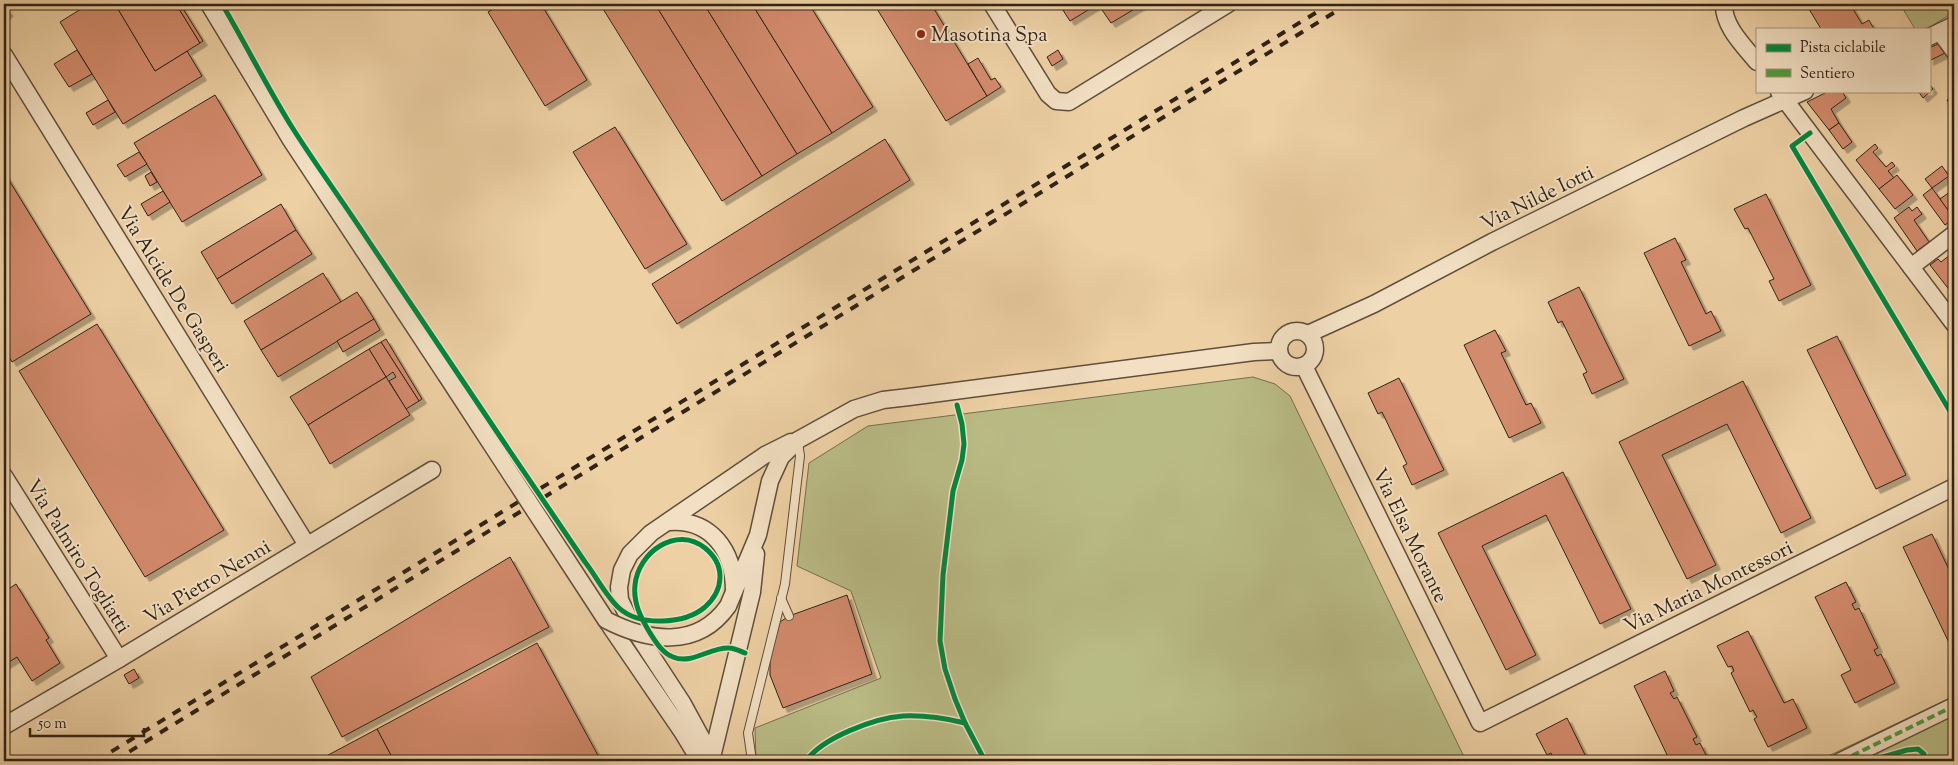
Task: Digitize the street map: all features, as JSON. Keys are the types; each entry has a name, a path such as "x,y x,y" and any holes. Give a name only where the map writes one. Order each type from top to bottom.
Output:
{"street":[{"path":"209,4 291,140 606,620 683,732 709,760"},
{"path":"992,4 1048,94 1056,101 1069,102 1228,4"},
{"path":"1724,4 1725,18 1756,61"},
{"path":"1941,32 1954,50"},
{"name":"Via Alcide De Gasperi","path":"4,55 308,546"},
{"name":"Via Nilde Iotti","path":"1308,334 1374,304 1782,96 1800,92"},
{"path":"1782,96 1954,324"},
{"path":"1911,267 1954,234"},
{"path":"1297,330 1308,334 1314,340 1316,348 1310,362 1304,366 1293,367 1288,365 1283,361 1279,351 1279,345 1285,334 1297,330"},
{"path":"709,760 683,704 634,629 619,595 622,570 630,554 651,533 765,455 798,440 854,409 883,400 1254,352 1279,351"},
{"name":"Via Elsa Morante","path":"1304,366 1480,723"},
{"path":"709,760 752,592 758,535 770,481 781,457 798,440"},
{"name":"Via Pietro Nenni","path":"4,726 308,546 432,470"},
{"name":"Via Palmiro Togliatti","path":"4,476 118,659"},
{"name":"Via Maria Montessori","path":"1480,723 1954,487"},
{"path":"668,522 679,521 694,524 704,529 717,540 727,553 730,562 734,581 731,600"},
{"path":"606,620 627,630 650,636 669,638 695,634 709,626 723,614 731,600 758,535"},
{"path":"1841,761 1954,706"}],"lane":[{"path":"752,761 748,733 784,584 800,456 798,440"},
{"path":"781,598 789,616"}],"green space":[{"path":"1900,4 1954,4 1954,12 1929,28 1914,28"},
{"path":"1253,377 1275,384 1290,396 1466,761 756,761 755,728 881,678 851,591 797,566 809,463 868,426"},
{"path":"1954,696 1954,761 1818,761"}],"building":[{"path":"89,4 115,4 155,71 187,51 202,76 123,124 60,22"},
{"path":"115,4 176,4 200,43 155,71"},
{"path":"176,4 180,4 203,41 200,43"},
{"path":"502,4 541,4 587,80 545,106 488,12"},
{"path":"600,4 655,4 762,176 722,201"},
{"path":"655,4 704,4 797,154 762,176"},
{"path":"704,4 752,4 832,133 797,154"},
{"path":"752,4 809,4 873,107 832,133"},
{"name":"Masotina Spa","path":"874,4 931,4 987,96 946,121"},
{"path":"1059,4 1098,4 1070,21"},
{"path":"1098,4 1143,4 1111,23"},
{"path":"1806,4 1850,4 1862,24 1869,20 1873,28 1820,28"},
{"path":"4,6 9,12 4,16"},
{"path":"1938,44 1945,53 1930,60 1930,48"},
{"path":"77,50 92,74 69,87 54,64"},
{"path":"1058,50 1063,59 1052,66 1047,57"},
{"path":"978,58 991,80 995,78 1001,87 987,96 968,64"},
{"path":"1827,92 1843,92 1846,98 1831,109 1839,123 1829,130 1807,102"},
{"path":"1919,92 1930,92 1923,98"},
{"path":"215,95 262,175 182,222 134,143"},
{"path":"1954,95 1954,111 1947,100"},
{"path":"108,100 115,112 93,125 86,113"},
{"path":"1839,123 1852,142 1843,149 1829,130"},
{"path":"615,127 687,244 645,269 573,152"},
{"path":"885,139 910,180 677,324 652,284"},
{"path":"1875,144 1878,148 1873,152 1886,167 1892,162 1895,166 1888,171 1894,178 1879,189 1856,160"},
{"path":"139,152 147,164 125,177 117,165"},
{"path":"1942,166 1949,176 1932,188 1925,179"},
{"path":"4,172 91,314 12,362 4,348"},
{"path":"151,172 157,182 150,186 145,176"},
{"path":"1897,175 1913,195 1895,209 1879,189"},
{"path":"1932,188 1954,218 1945,225 1923,195"},
{"path":"1954,189 1954,216 1953,217 1940,199"},
{"path":"163,191 170,202 148,216 141,204"},
{"path":"1766,194 1811,285 1779,301 1769,281 1774,279 1748,228 1745,229 1734,209"},
{"path":"281,204 296,230 217,279 201,252"},
{"path":"1909,207 1912,211 1917,207 1922,214 1914,220 1929,242 1917,251 1894,218"},
{"path":"296,230 312,254 232,304 217,279"},
{"path":"1675,238 1686,260 1681,262 1706,314 1711,311 1721,331 1689,346 1644,253"},
{"path":"1950,255 1954,261 1954,271 1949,275 1952,278 1954,276 1954,296 1930,265 1938,259 1941,262"},
{"path":"323,273 341,302 261,350 244,321"},
{"path":"1579,287 1624,379 1592,394 1583,374 1587,372 1562,321 1558,323 1548,302"},
{"path":"357,292 374,319 278,377 261,350"},
{"path":"374,319 380,330 343,352 337,341"},
{"path":"97,324 224,530 145,577 19,371"},
{"path":"1495,330 1506,351 1501,353 1526,405 1531,403 1541,423 1509,438 1464,345"},
{"path":"1837,336 1906,475 1876,489 1807,350"},
{"path":"386,339 422,399 419,401 381,342"},
{"path":"381,342 419,401 406,409 389,381 396,377 393,372 386,377 369,349"},
{"path":"369,349 386,377 308,425 290,397"},
{"path":"386,377 410,415 330,464 308,425"},
{"path":"1399,378 1444,470 1412,485 1403,466 1407,464 1382,412 1378,414 1368,393"},
{"path":"1743,381 1811,518 1781,533 1727,424 1662,455 1716,565 1687,579 1619,442"},
{"path":"1563,472 1631,609 1600,624 1546,515 1482,546 1536,655 1506,670 1438,533"},
{"path":"1932,534 1954,580 1953,651 1903,547"},
{"path":"510,557 549,627 342,737 311,677"},
{"path":"1846,582 1856,602 1852,604 1855,610 1859,608 1878,648 1874,650 1877,656 1881,654 1895,683 1855,703 1841,675 1851,670 1815,597"},
{"path":"16,584 49,638 46,640 60,663 32,681 17,657 4,665 4,592"},
{"path":"847,595 872,674 783,708 770,675 770,658 780,622 789,616"},
{"path":"1748,631 1784,703 1793,699 1807,728 1768,747 1754,719 1757,717 1753,710 1750,712 1731,673 1734,671 1732,666 1728,667 1717,646"},
{"path":"537,643 601,761 394,761 377,729"},
{"path":"134,669 139,678 129,684 124,675"},
{"path":"1665,671 1674,691 1670,693 1674,699 1677,697 1697,737 1693,739 1696,745 1700,743 1709,761 1664,761 1669,759 1634,686"},
{"path":"1567,718 1588,761 1550,761 1554,759 1551,753 1547,755 1536,734"},
{"path":"377,729 394,761 317,761"}],"railway":[{"path":"96,761 1330,4"},
{"path":"114,761 1348,4"}],"marked path":[{"path":"1841,761 1954,706"}],"cycle path":[{"path":"222,4 290,124 610,598 628,614 638,618 650,621 675,620 696,613 705,607 716,593 720,578 717,562 712,555 705,548 694,542 683,539 671,541 651,553 643,562 635,585 636,604 641,616 644,622 650,633 660,647 673,657 687,659 722,648 735,649 745,653"},
{"path":"1810,133 1792,146 1954,418"},
{"path":"957,405 962,424 964,444 962,460 953,491 943,575 940,641 945,669 965,723"},
{"path":"806,761 836,737 864,725 903,716 934,717 965,723 985,761"},
{"path":"1869,761 1907,750 1918,749 1924,754 1923,761"}],"place":[{"name":"Masotina Spa","path":"921,34"}]}
